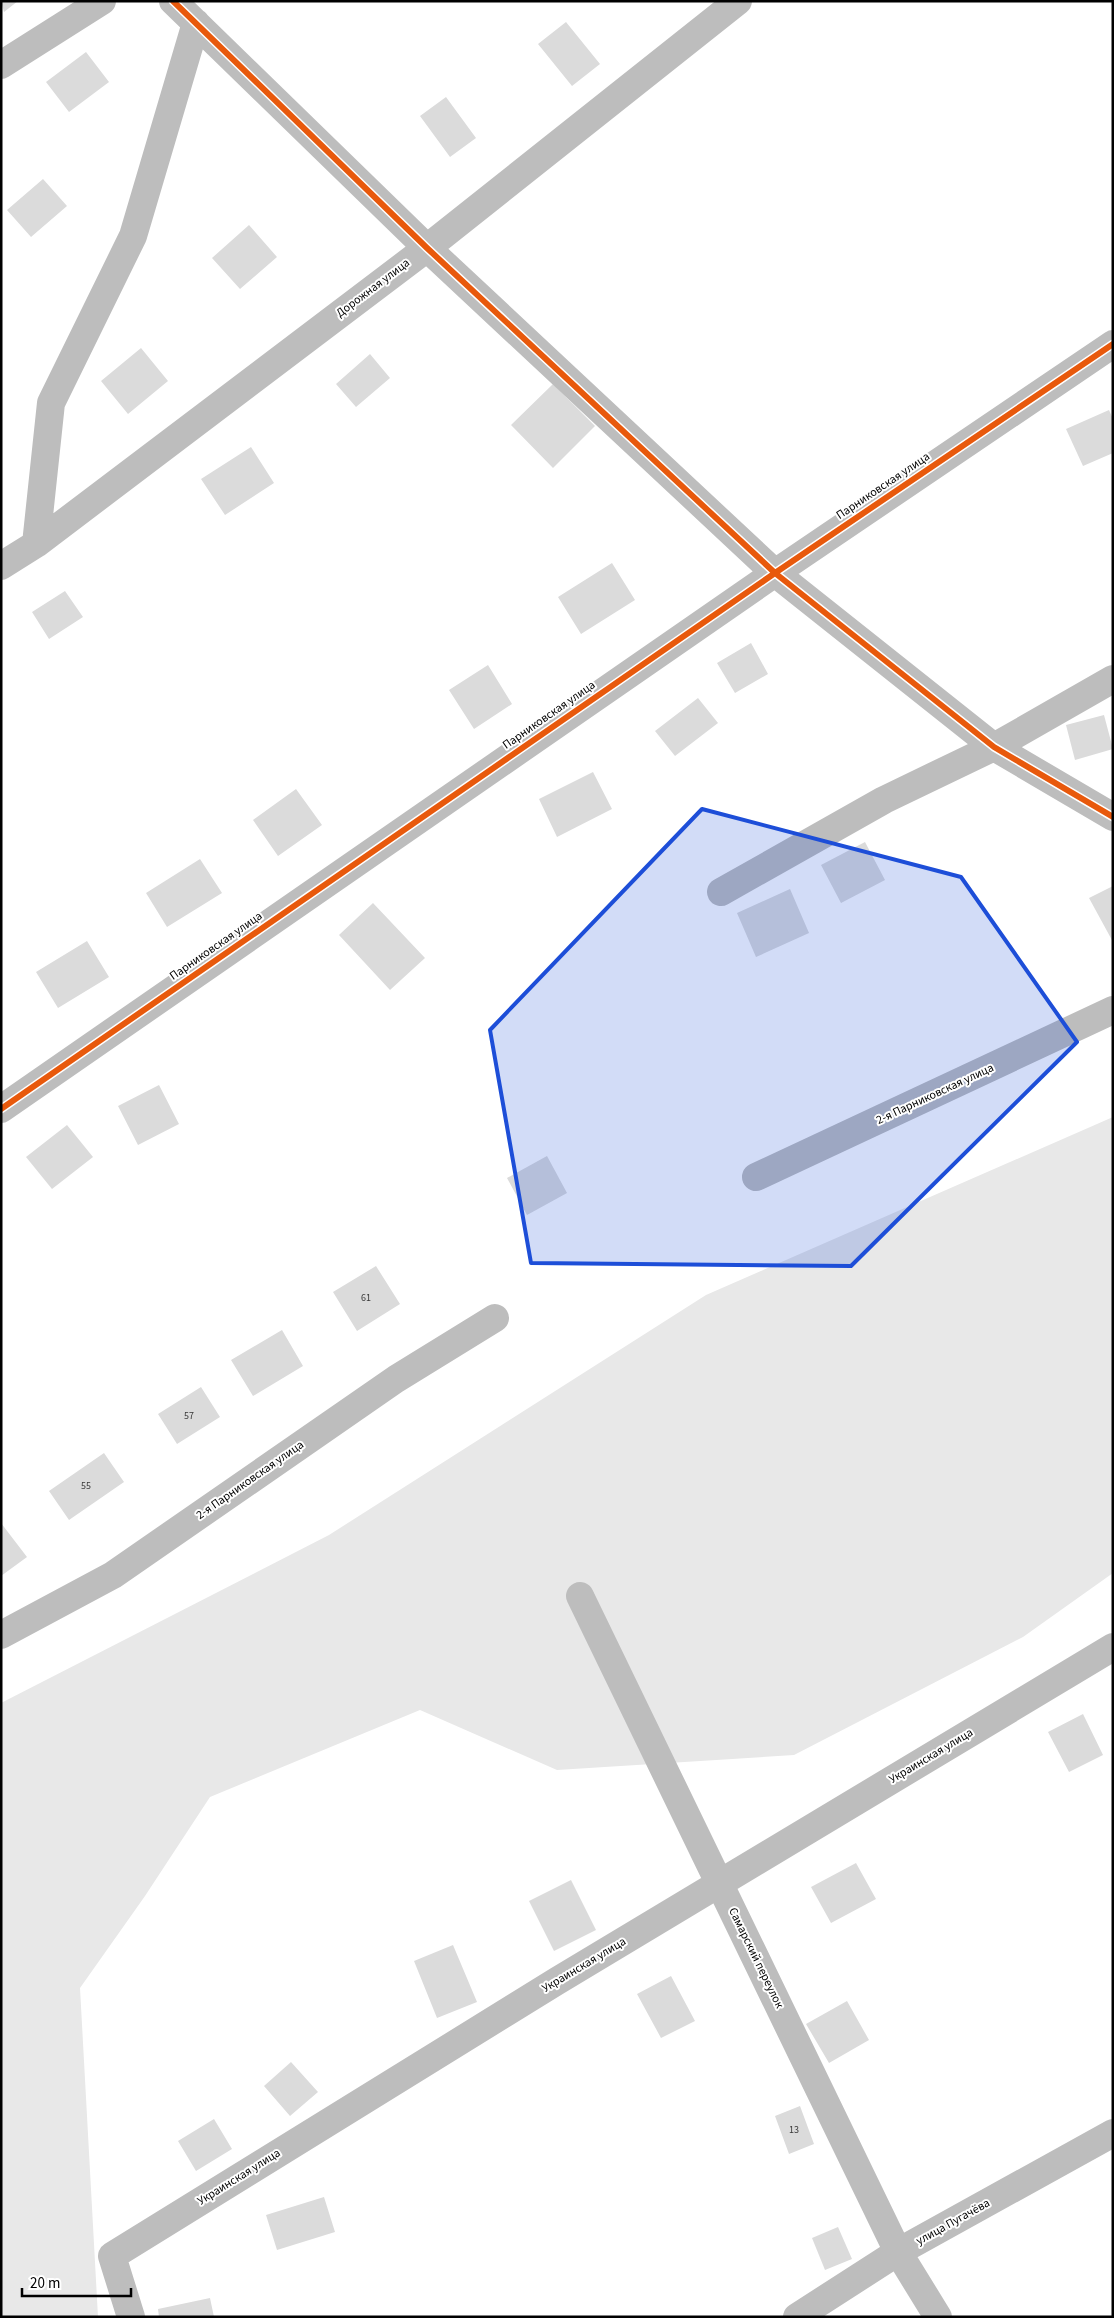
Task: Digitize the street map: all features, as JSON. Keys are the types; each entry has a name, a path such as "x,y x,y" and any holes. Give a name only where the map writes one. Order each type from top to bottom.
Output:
{"street":[{"path":"1,64 102,1"},
{"path":"173,1 427,248 775,572 994,747 1113,817"},
{"name":"Дорожная улица","path":"1,566 36,544 427,248 738,1"},
{"path":"36,544 50,402 133,236 196,23"},
{"name":"Парниковская улица","path":"1,1108 775,572 1113,344"},
{"path":"721,892 884,800 994,747 1113,679"},
{"name":"2-я Парниковская улица","path":"756,1177 1113,1010"},
{"name":"2-я Парниковская улица","path":"1,1635 113,1575 396,1378 495,1318"},
{"name":"Самарский переулок","path":"580,1596 898,2252 938,2317"},
{"name":"Украинская улица","path":"131,2317 112,2256 557,1981 1113,1647"},
{"name":"улица Пугачёва","path":"797,2317 898,2252 1113,2133"}],"highlighted area":[{"path":"702,809 961,877 1077,1042 851,1266 531,1263 490,1030"}],"shaded area":[{"path":"1113,1117 1113,1573 1023,1637 794,1755 557,1770 420,1710 210,1797 145,1896 80,1988 98,2317 1,2317 1,1703 329,1535 706,1295"}],"building":[{"path":"1,1 18,1 4,12"},
{"path":"566,22 600,64 572,86 538,44"},
{"path":"86,52 109,82 69,112 46,82"},
{"path":"446,97 476,138 450,157 420,116"},
{"path":"43,179 67,206 31,237 7,210"},
{"path":"249,225 277,257 240,289 212,258"},
{"path":"141,348 168,381 128,414 101,381"},
{"path":"370,354 390,378 356,407 336,384"},
{"path":"553,384 595,426 553,468 511,425"},
{"path":"1109,410 1113,419 1113,453 1083,466 1066,429"},
{"path":"251,447 274,483 225,515 201,479"},
{"path":"612,563 635,600 581,634 558,597"},
{"path":"65,591 83,617 49,639 32,612"},
{"path":"751,643 768,674 735,693 717,663"},
{"path":"488,665 512,704 474,729 449,690"},
{"path":"698,698 718,723 675,756 655,731"},
{"path":"1104,715 1113,749 1075,760 1066,725"},
{"path":"593,772 612,809 557,837 539,799"},
{"path":"296,789 322,825 278,856 253,820"},
{"path":"865,842 885,880 841,903 821,865"},
{"path":"200,859 222,893 167,927 146,893"},
{"path":"1113,886 1113,942 1089,898"},
{"path":"790,889 809,933 756,957 737,913"},
{"path":"373,903 425,958 390,990 339,935"},
{"path":"87,941 109,977 58,1008 36,972"},
{"path":"159,1085 179,1124 138,1145 118,1106"},
{"path":"67,1125 93,1157 52,1189 26,1157"},
{"path":"547,1156 567,1193 527,1215 507,1178"},
{"path":"376,1266 400,1304 357,1331 333,1292"},
{"path":"282,1330 303,1366 253,1396 231,1360"},
{"path":"201,1387 220,1417 177,1444 158,1414"},
{"path":"104,1453 124,1482 69,1520 49,1491"},
{"path":"1,1523 27,1557 1,1576"},
{"path":"1083,1714 1103,1755 1069,1772 1048,1732"},
{"path":"856,1863 876,1899 831,1923 811,1887"},
{"path":"571,1880 596,1930 554,1951 529,1901"},
{"path":"453,1945 477,2002 437,2018 414,1961"},
{"path":"671,1976 695,2021 661,2038 637,1994"},
{"path":"847,2001 869,2040 829,2063 806,2024"},
{"path":"291,2062 318,2092 290,2116 264,2086"},
{"path":"800,2106 814,2144 789,2154 775,2116"},
{"path":"214,2119 232,2149 196,2171 178,2141"},
{"path":"324,2197 335,2232 277,2250 266,2215"},
{"path":"838,2227 852,2259 825,2270 812,2238"},
{"path":"210,2298 214,2317 159,2317 158,2309"}],"cycle path":[{"path":"173,1 427,248 775,573 994,747 1113,817"},
{"path":"1,1109 775,573 1113,344"}]}
